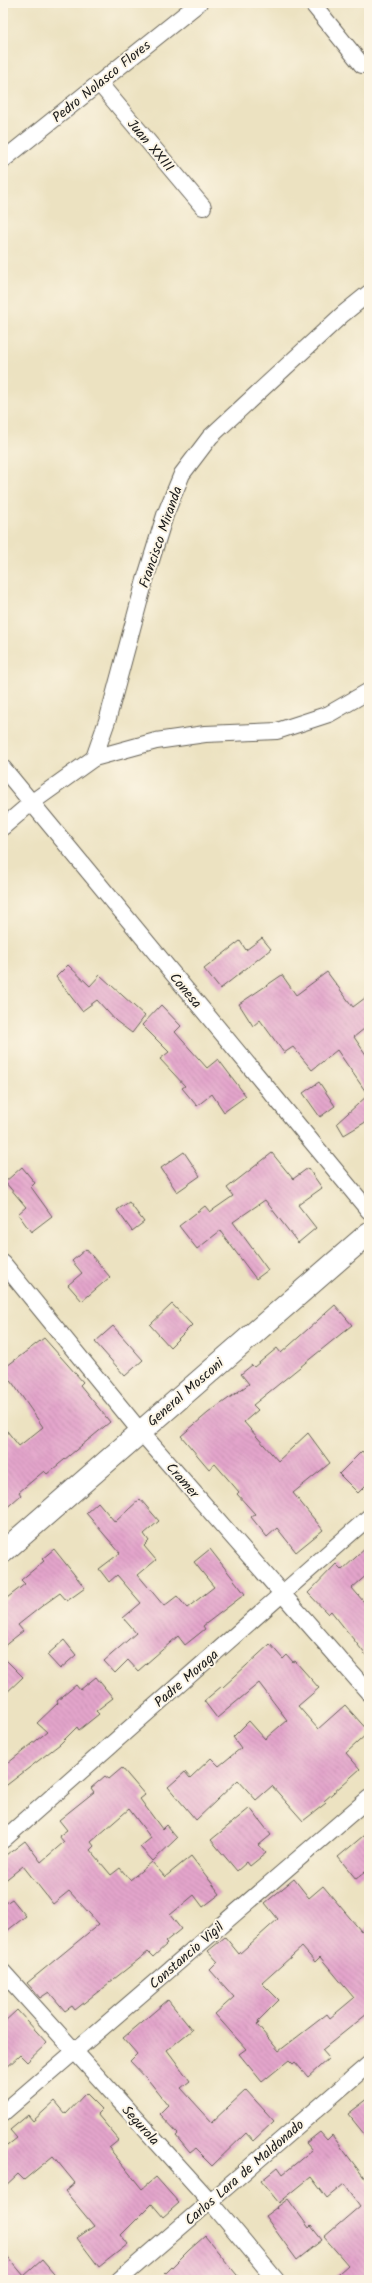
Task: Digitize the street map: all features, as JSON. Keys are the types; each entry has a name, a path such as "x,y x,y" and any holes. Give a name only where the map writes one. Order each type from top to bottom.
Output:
{"street":[{"name":"Pedro Nolasco Flores","path":"3,160 199,3"},
{"path":"312,3 362,65"},
{"name":"Juan XXIII","path":"99,83 203,207"},
{"name":"Francisco Miranda","path":"94,758 108,718 145,580 165,515 182,474 210,437 343,314 369,293"},
{"path":"3,828 31,803 94,758 156,741 205,734 277,731 329,714 369,691"},
{"name":"Conesa","path":"3,768 369,1211"},
{"name":"General Mosconi","path":"3,1552 140,1431 369,1233"},
{"name":"Cramer","path":"3,1263 140,1431 369,1693"},
{"name":"Padre Moraga","path":"3,1840 369,1517"},
{"name":"Constancio Vigil","path":"3,2113 369,1798"},
{"name":"Segurola","path":"3,1972 210,2201 276,2280"},
{"name":"Carlos Lara de Maldonado","path":"119,2280 369,2064"}],"building":[{"path":"262,938 271,949 220,989 204,969 240,941 246,950"},
{"path":"68,965 90,986 100,975 145,1016 132,1033 116,1021 97,1000 82,1011 56,977"},
{"path":"327,972 353,1007 369,995 369,1025 354,1037 369,1059 369,1120 344,1135 337,1123 368,1095 337,1050 312,1070 293,1047 284,1053 260,1020 253,1026 239,1004 282,975 296,995"},
{"path":"161,1005 181,1026 175,1032 207,1068 218,1059 246,1096 224,1112 212,1094 197,1106 182,1088 185,1086 160,1059 169,1052 142,1025"},
{"path":"319,1082 335,1106 320,1117 303,1093"},
{"path":"184,1152 200,1176 177,1192 161,1168"},
{"path":"272,1153 293,1179 308,1168 322,1188 298,1205 316,1228 298,1243 265,1200 233,1222 268,1270 256,1279 220,1231 197,1249 179,1226 205,1206 210,1212 233,1196 227,1188"},
{"path":"22,1167 35,1183 31,1187 52,1216 31,1232 18,1214 26,1207 5,1182"},
{"path":"129,1202 144,1222 132,1231 117,1210"},
{"path":"86,1249 110,1277 82,1301 68,1285 82,1273 72,1261"},
{"path":"172,1304 192,1325 170,1347 150,1325"},
{"path":"335,1305 352,1325 253,1405 258,1410 244,1422 278,1461 308,1433 330,1463 293,1493 323,1530 296,1552 277,1528 267,1537 251,1517 255,1514 237,1494 239,1492 215,1464 209,1469 181,1436 208,1413 249,1384 241,1374 252,1365 254,1367 277,1348 281,1353"},
{"path":"113,1326 143,1360 125,1376 95,1342"},
{"path":"44,1338 83,1382 80,1385 110,1422 47,1474 44,1471 19,1492 21,1495 3,1511 3,1426 19,1446 43,1427 3,1369"},
{"path":"362,1451 369,1459 369,1482 358,1493 339,1474"},
{"path":"140,1499 159,1521 144,1534 149,1541 144,1546 156,1560 138,1575 164,1606 177,1596 187,1608 214,1587 194,1562 210,1549 245,1594 203,1626 205,1629 185,1645 178,1636 138,1671 128,1660 115,1673 104,1661 136,1633 123,1618 141,1603 117,1575 109,1582 99,1569 120,1553 86,1513 98,1502 115,1522"},
{"path":"369,1545 369,1573 352,1588 369,1608 369,1659 331,1611 328,1614 308,1593 336,1564 342,1570"},
{"path":"54,1549 85,1588 67,1601 60,1593 18,1625 23,1631 3,1647 3,1601 25,1584 21,1580 44,1561 42,1559"},
{"path":"64,1640 76,1655 60,1669 47,1655"},
{"path":"270,1644 283,1659 287,1655 293,1662 295,1661 319,1688 298,1706 318,1729 345,1705 369,1732 346,1753 360,1769 324,1801 326,1803 303,1821 272,1786 256,1800 238,1780 196,1820 168,1787 185,1772 190,1778 211,1758 219,1766 241,1748 233,1737 249,1721 265,1739 287,1720 259,1683 217,1718 204,1701 222,1686 223,1687"},
{"path":"3,1657 23,1677 3,1696"},
{"path":"96,1677 113,1698 96,1711 99,1714 79,1730 77,1727 60,1744 3,1788 3,1767 47,1732 37,1723 58,1703 57,1701 76,1685 80,1690"},
{"path":"122,1768 145,1795 140,1799 162,1829 166,1825 177,1838 153,1861 140,1847 151,1838 129,1809 91,1842 94,1846 90,1850 111,1875 120,1868 130,1880 152,1862 165,1877 191,1856 220,1894 203,1907 194,1895 170,1915 181,1929 165,1942 167,1944 153,1957 148,1952 75,2010 72,2006 65,2011 49,1992 40,1998 27,1983 99,1924 69,1891 53,1904 23,1866 3,1882 3,1858 25,1841 41,1862 64,1842 59,1836 67,1830 59,1820 94,1792 91,1788 105,1776 109,1779"},
{"path":"250,1808 271,1835 259,1845 266,1853 250,1866 247,1862 237,1871 211,1840"},
{"path":"369,1831 369,1869 356,1879 338,1857"},
{"path":"294,1879 309,1898 323,1886 361,1931 369,1925 369,2016 367,2014 322,2050 329,2058 308,2077 295,2062 293,2064 289,2060 262,2082 239,2054 246,2049 215,2014 234,1997 210,1970 218,1962 208,1951 225,1937 239,1954 278,1919 265,1903","holes":["302,1947 315,1962 320,1957 354,1998 330,2018 327,2014 279,2051 257,2025 259,2023 258,2021 279,2000 262,1983"]},
{"path":"12,1899 26,1916 3,1934 3,1905"},
{"path":"168,2000 192,2030 167,2050 190,2081 181,2088 212,2122 246,2090 274,2121 253,2141 246,2133 212,2166 195,2149 190,2153 176,2136 178,2134 159,2114 168,2105 149,2081 130,2061 137,2054 123,2038"},
{"path":"17,2010 47,2043 27,2062 20,2055 3,2071 3,2023"},
{"path":"86,2093 102,2109 97,2114 119,2140 109,2148 142,2189 156,2177 179,2203 163,2217 152,2204 121,2235 128,2244 99,2267 77,2238 94,2226 65,2191 75,2183 53,2156 24,2180 18,2174 3,2188 3,2149 17,2138 10,2130 28,2115 33,2121 55,2101 66,2114"},
{"path":"369,2098 369,2140 348,2114"},
{"path":"320,2132 327,2140 332,2135 369,2184 369,2280 331,2280 348,2265 324,2237 360,2206 344,2184 327,2198 311,2177 279,2203 261,2181 278,2167 283,2174 312,2150 306,2143"},
{"path":"288,2199 309,2228 311,2226 322,2240 297,2260 265,2216"},
{"path":"205,2236 241,2280 159,2280 189,2250"},
{"path":"3,2251 24,2276 42,2260 59,2280 3,2280"}]}
